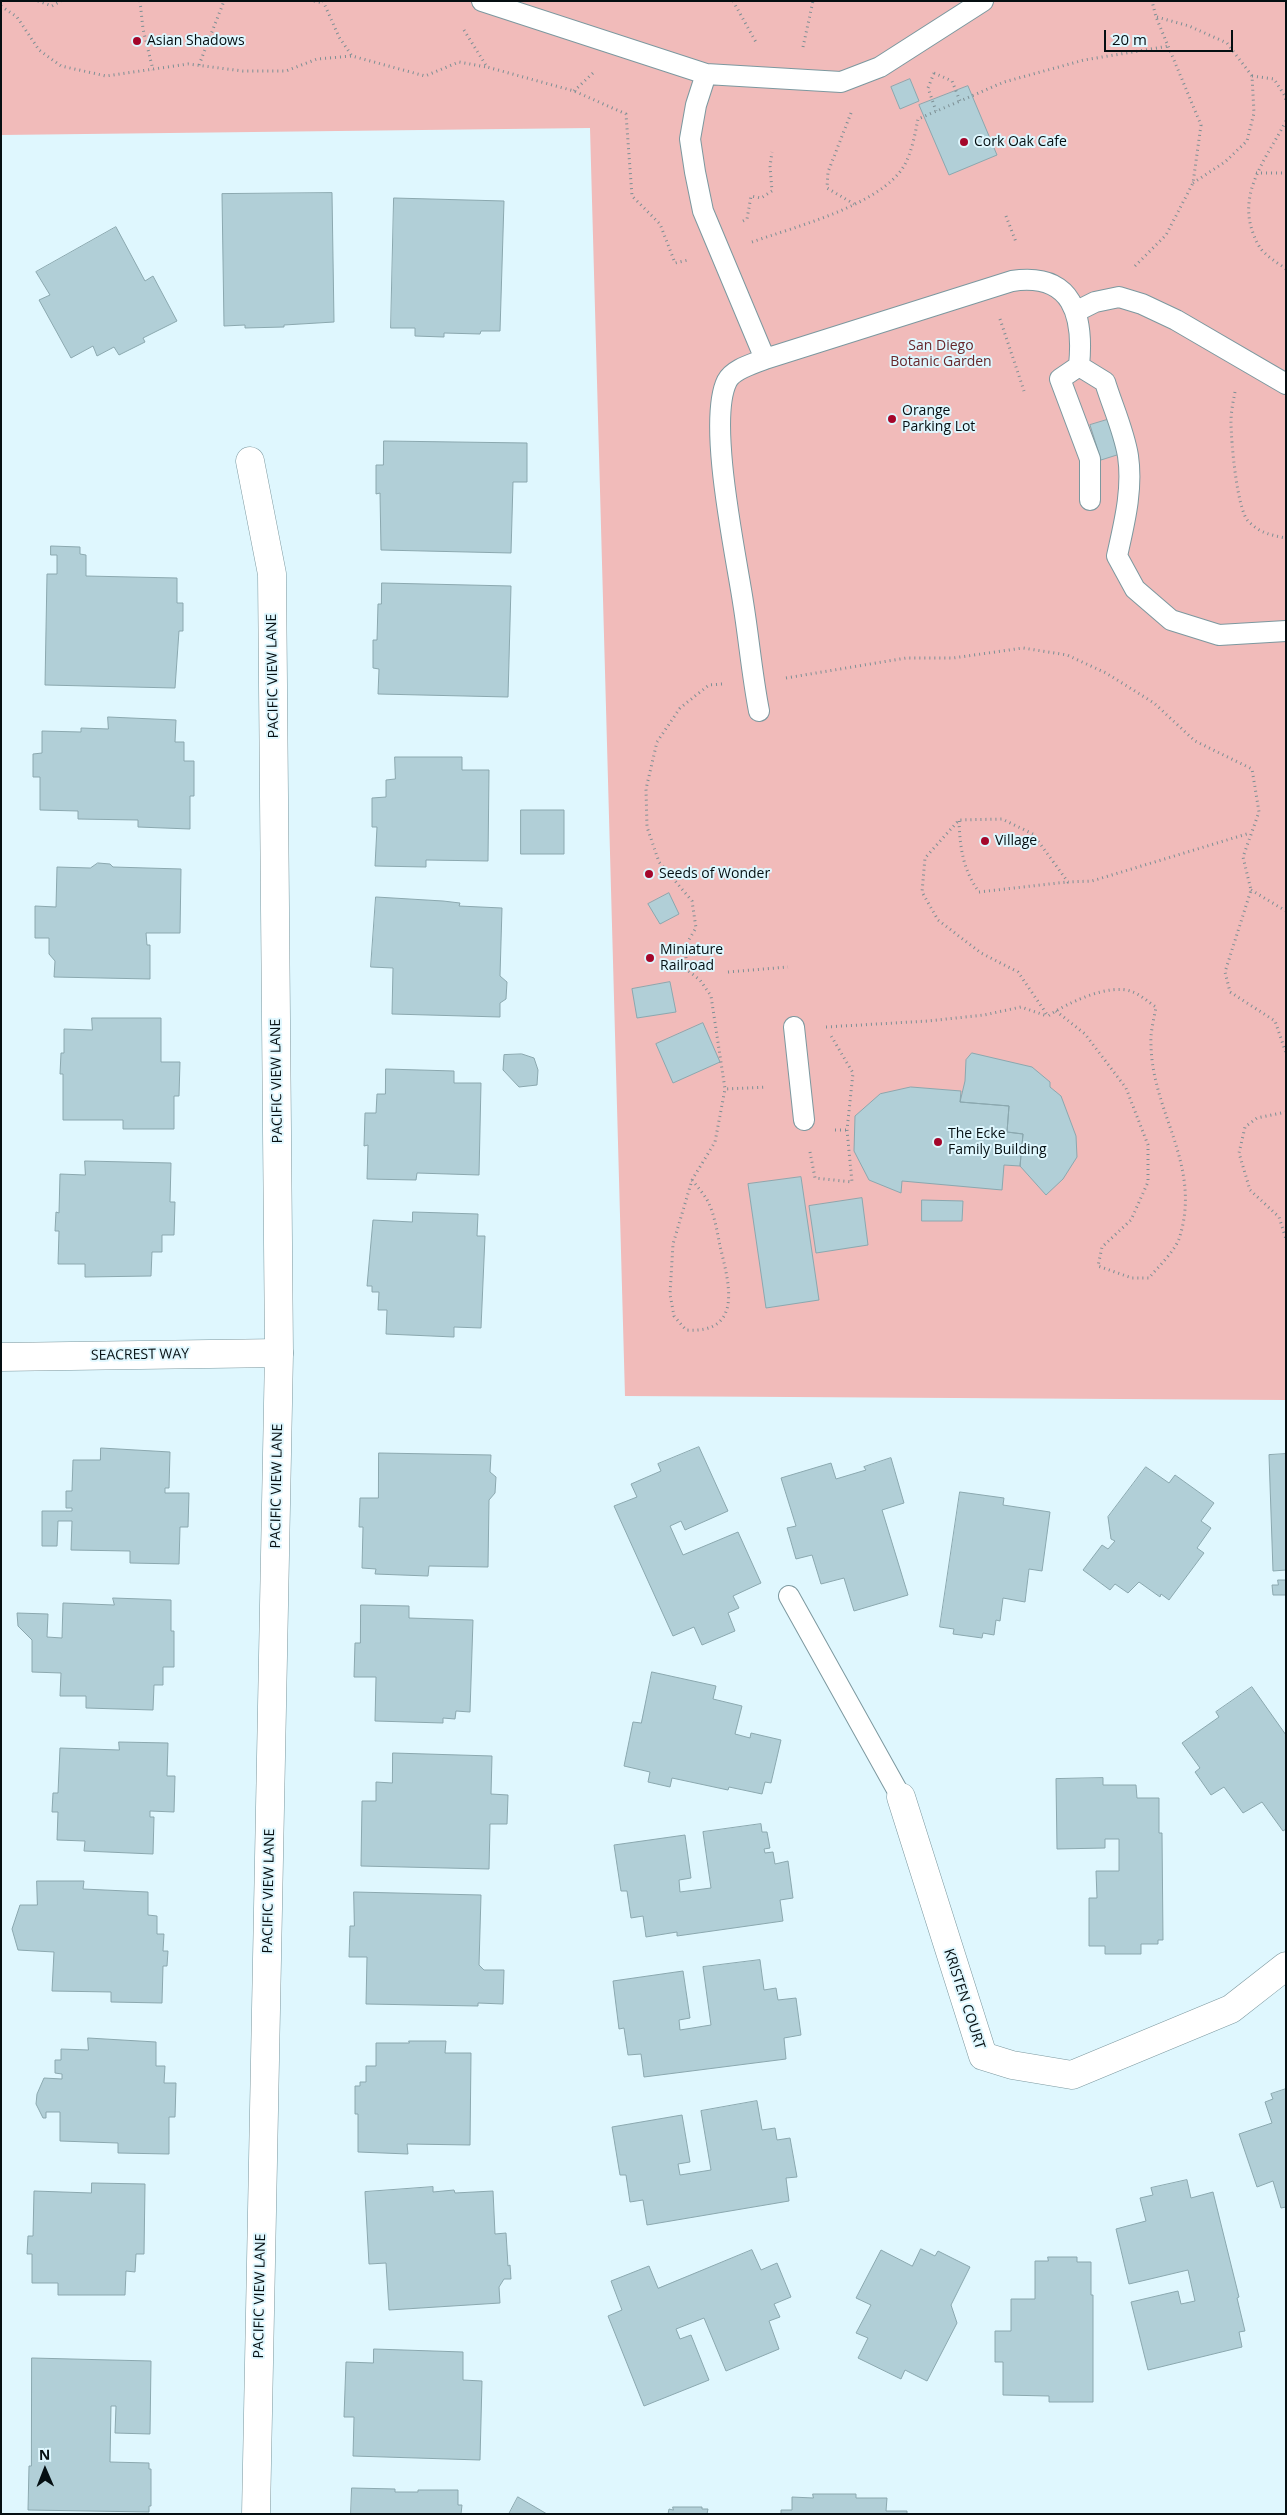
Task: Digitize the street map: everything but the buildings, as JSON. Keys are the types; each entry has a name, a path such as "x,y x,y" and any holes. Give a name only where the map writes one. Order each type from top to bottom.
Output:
{"street":[{"name":"PACIFIC VIEW LANE","path":"250,461 272,574 279,1353 256,2514"},
{"name":"SEACREST WAY","path":"1,1356 279,1353"},
{"name":"KRISTEN COURT","path":"901,1796 983,2056 1012,2065 1072,2075 1231,2009 1286,1966"}],"lane":[{"path":"482,1 706,74 774,80 841,82 880,67 983,1"},
{"path":"706,74 696,104 690,139 703,211 765,359"},
{"path":"759,711 725,487 719,415 721,396 728,379 742,369 765,359 1012,281 1033,279 1057,288 1073,304 1077,311 1082,339 1078,366 1060,380 1090,459 1090,500"},
{"path":"1077,311 1095,302 1119,297 1151,308 1247,360 1286,384"},
{"path":"1078,366 1105,382 1128,455 1129,485 1126,514 1117,556 1135,589 1171,620 1219,635 1286,631"},
{"path":"794,1027 804,1120"},
{"path":"789,1596 901,1796"}],"path":[{"path":"38,1 52,6 61,1"},
{"path":"140,1 143,28 154,70"},
{"path":"198,65 224,1"},
{"path":"314,1 323,2 339,37 352,56"},
{"path":"733,1 774,80"},
{"path":"799,80 804,36 813,1"},
{"path":"1128,270 1136,266 1166,235 1193,183 1201,125 1156,17 1152,1"},
{"path":"1,6 17,17 39,50 62,66 106,76 188,64 243,71 286,71 318,59 352,56 425,76 459,62 486,67 574,91 626,114 632,196 660,224 674,263 718,245 854,204 871,196 895,179 905,165 918,118 1004,82 1084,60 1168,46"},
{"path":"1156,17 1189,26 1227,43 1252,76 1254,113 1247,141 1225,162 1193,183"},
{"path":"462,26 486,67"},
{"path":"927,37 934,73 928,88 936,111"},
{"path":"934,73 952,81 960,101"},
{"path":"1252,76 1274,80 1285,96 1286,103"},
{"path":"854,78 850,118 828,172 827,188 854,204"},
{"path":"1286,121 1256,173 1247,211 1260,248 1286,269"},
{"path":"718,245 746,219 751,196 761,198 772,191 770,166 772,152"},
{"path":"1256,173 1286,173"},
{"path":"1006,216 1016,242"},
{"path":"990,288 1024,391"},
{"path":"1247,360 1236,382 1231,421 1233,451 1241,500 1246,519 1262,533 1286,538"},
{"path":"692,1180 707,1200 730,1288 727,1309 718,1324 703,1331 686,1330 674,1316 670,1294 673,1244 692,1180 714,1142 725,1089 711,996 700,980 687,970 685,946 696,928 692,901 659,862 647,827 646,789 657,742 680,708 709,685 783,678 906,658 953,658 1023,648 1067,655 1106,673 1154,703 1194,741 1252,769 1259,812 1243,858 1251,890 1225,972 1230,992 1275,1021 1286,1053"},
{"path":"1048,1016 1018,972 981,953 938,920 922,892 925,858 959,820 1002,819 1033,834 1068,882"},
{"path":"959,820 962,855 968,877 980,892 1092,881 1251,833"},
{"path":"1251,890 1286,911"},
{"path":"728,972 788,967"},
{"path":"1048,1016 1056,1011 1106,989 1132,991 1156,1007 1150,1045 1158,1088 1179,1151 1187,1198 1179,1240 1149,1278 1132,1278 1098,1266 1102,1247 1131,1220 1148,1182 1148,1145 1126,1088 1085,1034 1056,1011"},
{"path":"851,1026 984,1015 1021,1007 1048,1016"},
{"path":"725,1089 767,1087 800,1089"},
{"path":"1286,1112 1257,1118 1244,1127 1239,1153 1250,1190 1279,1217 1286,1239"}],"green space":[{"name":"San Diego Botanic Garden","path":"1,1 1286,1 1286,1400 625,1396 590,128 1,135"}],"place":[{"name":"Asian Shadows","path":"137,41"},
{"name":"Cork Oak Cafe","path":"964,142"},
{"name":"Orange Parking Lot","path":"892,419"},
{"name":"Village","path":"985,841"},
{"name":"Seeds of Wonder","path":"649,874"},
{"name":"Miniature Railroad","path":"650,958"},
{"name":"The Ecke Family Building","path":"938,1142"}]}
